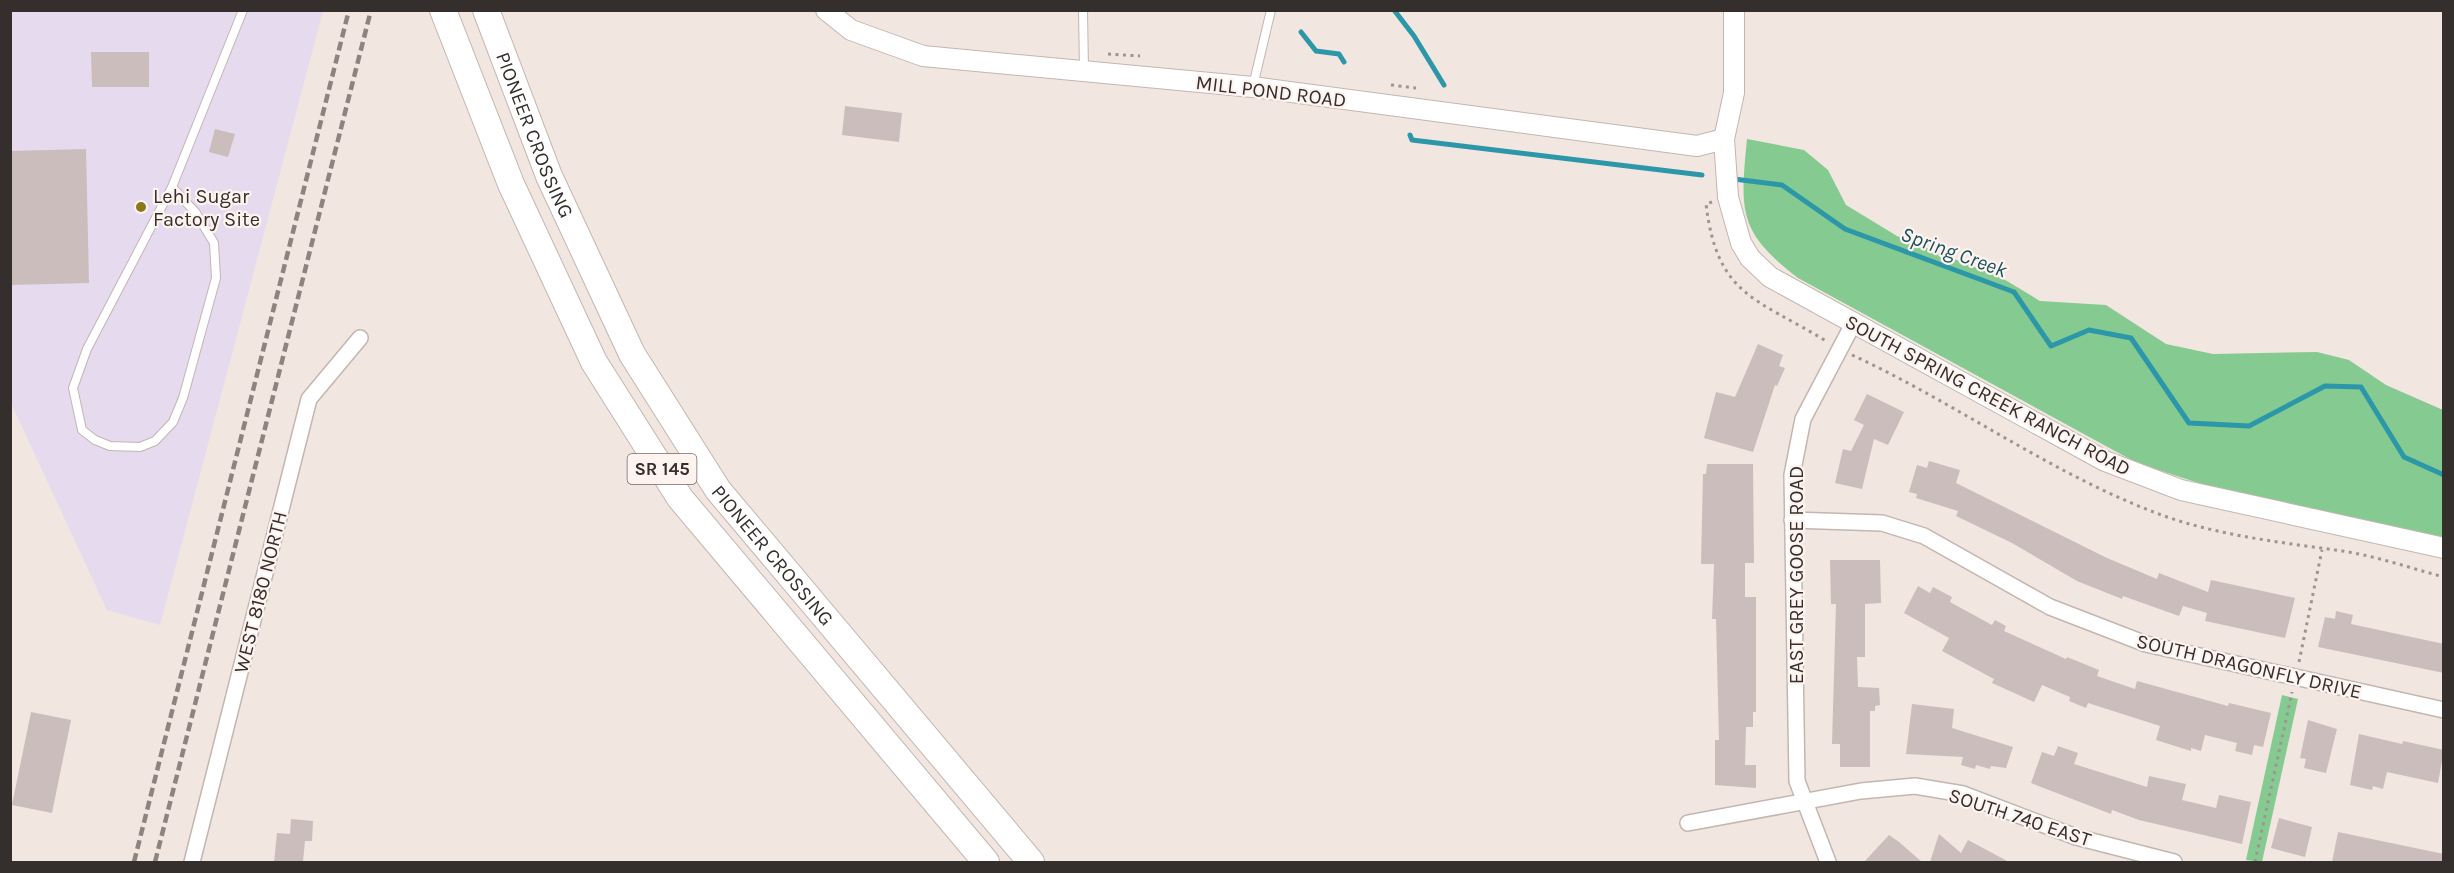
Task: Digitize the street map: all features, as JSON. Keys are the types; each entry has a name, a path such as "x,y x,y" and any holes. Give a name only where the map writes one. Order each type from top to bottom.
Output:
{"highway":[{"name":"PIONEER CROSSING","path":"443,10 511,184 594,362 680,498 986,862"},
{"name":"PIONEER CROSSING","path":"486,10 549,176 632,354 718,490 1031,862"}],"street":[{"name":"MILL POND ROAD","path":"826,10 851,30 923,56 1253,87 1697,146 1724,140"},
{"name":"SOUTH SPRING CREEK RANCH ROAD","path":"1734,10 1734,93 1724,140 1728,197 1734,224 1750,258 1770,277 2105,461 2181,490 2444,548"},
{"name":"EAST GREY GOOSE ROAD","path":"1828,862 1797,781 1792,475 1803,419 1853,324"},
{"name":"WEST 8180 NORTH","path":"192,862 309,399 360,338"},
{"name":"SOUTH DRAGONFLY DRIVE","path":"1792,520 1882,524 1924,536 2050,607 2146,644 2444,710"},
{"name":"SOUTH 740 EAST","path":"1688,823 1861,791 1916,786 1963,794 2076,837 2174,862"}],"lane":[{"path":"172,187 196,213 214,243 216,278 183,398 173,422 155,441 140,447 110,446 95,440 82,430 73,388 87,349 172,187 243,10"},
{"path":"1083,10 1084,71"},
{"path":"1253,87 1270,10"}],"path":[{"path":"2299,662 2322,550"},
{"path":"2254,862 2292,692"}],"shaded area":[{"name":"Lehi Sugar Factory Site","path":"10,11 323,11 160,625 107,610 11,403"}],"green space":[{"path":"1747,139 1804,150 1828,170 1846,205 1897,236 2002,278 2040,301 2106,305 2166,344 2213,354 2317,352 2349,360 2386,385 2443,410 2443,537 2208,486 2137,463 1798,278 1764,247 1747,219 1744,185"},
{"path":"2282,695 2298,699 2262,862 2246,860"}],"building":[{"path":"91,52 149,52 149,87 92,87"},
{"path":"845,106 902,113 899,142 842,135"},
{"path":"215,129 235,134 228,157 209,152"},
{"path":"86,149 89,283 10,285 10,151"},
{"path":"1758,344 1783,355 1779,366 1785,368 1777,386 1775,385 1753,452 1704,438 1716,392 1735,397"},
{"path":"1867,394 1904,412 1888,445 1874,439 1862,489 1835,483 1843,449 1851,451 1864,425 1854,420"},
{"path":"1929,461 1960,470 1956,483 2107,558 2157,579 2159,573 2208,592 2211,580 2295,598 2285,638 2205,621 2207,613 2183,606 2179,616 2123,596 2122,599 2077,581 2012,543 1956,516 1958,511 1916,498 1917,494 1909,492 1917,465 1927,468"},
{"path":"1707,464 1753,464 1754,563 1745,563 1745,597 1756,597 1756,712 1753,712 1753,727 1746,727 1745,765 1756,765 1756,788 1715,785 1715,740 1719,740 1716,619 1712,619 1714,564 1701,564 1703,474 1706,474"},
{"path":"1830,560 1880,560 1881,603 1865,604 1865,657 1857,657 1858,687 1879,688 1880,705 1875,706 1875,711 1870,711 1870,767 1840,767 1840,744 1832,744 1836,604 1831,604"},
{"path":"1918,586 1930,593 1933,587 1952,597 1950,602 1992,625 1995,620 2006,626 2004,631 2066,659 2067,657 2099,670 2097,676 2135,689 2137,681 2228,706 2229,703 2271,713 2263,747 2254,745 2252,755 2235,751 2237,743 2205,735 2201,751 2191,748 2191,751 2156,740 2160,726 2088,703 2086,708 2069,701 2070,697 2042,685 2034,702 1992,683 1994,679 1942,651 1949,638 1904,613"},
{"path":"2336,611 2353,615 2351,624 2444,644 2444,673 2318,647 2325,617 2335,619"},
{"path":"1912,704 1954,709 1952,728 2013,747 2006,768 1991,766 1990,769 1976,765 1975,769 1961,765 1963,757 1906,754"},
{"path":"31,712 71,720 52,813 12,805"},
{"path":"2308,720 2337,729 2326,773 2304,768 2306,759 2300,758"},
{"path":"2359,734 2402,744 2403,741 2444,750 2438,783 2387,772 2383,789 2373,786 2372,790 2350,785"},
{"path":"2058,746 2078,753 2074,764 2147,787 2149,776 2186,784 2182,800 2216,808 2219,795 2251,802 2242,844 2139,820 2112,810 2111,814 2031,783 2042,752 2054,756"},
{"path":"2279,818 2312,827 2305,857 2271,848"},
{"path":"291,819 313,821 312,841 305,841 303,861 274,862 277,833 290,834"},
{"path":"2338,832 2444,854 2444,862 2332,862"},
{"path":"1939,834 1961,853 1968,840 2009,862 1930,862"},
{"path":"1889,835 1899,842 1922,862 1864,862"}],"waterway":[{"path":"1394,10 1414,36 1444,85"},
{"name":"Spring Creek","path":"1301,32 1316,51 1339,54 1344,62"},
{"name":"Spring Creek","path":"1410,135 1412,140 1702,175"},
{"name":"Spring Creek","path":"1734,179 1782,185 1845,229 2014,292 2051,346 2089,330 2131,338 2189,423 2249,426 2325,386 2361,387 2404,457 2444,475"}],"railway":[{"path":"134,862 349,10"},
{"path":"155,862 371,10"}],"place":[{"name":"Lehi Sugar Factory Site","path":"141,207"}]}
